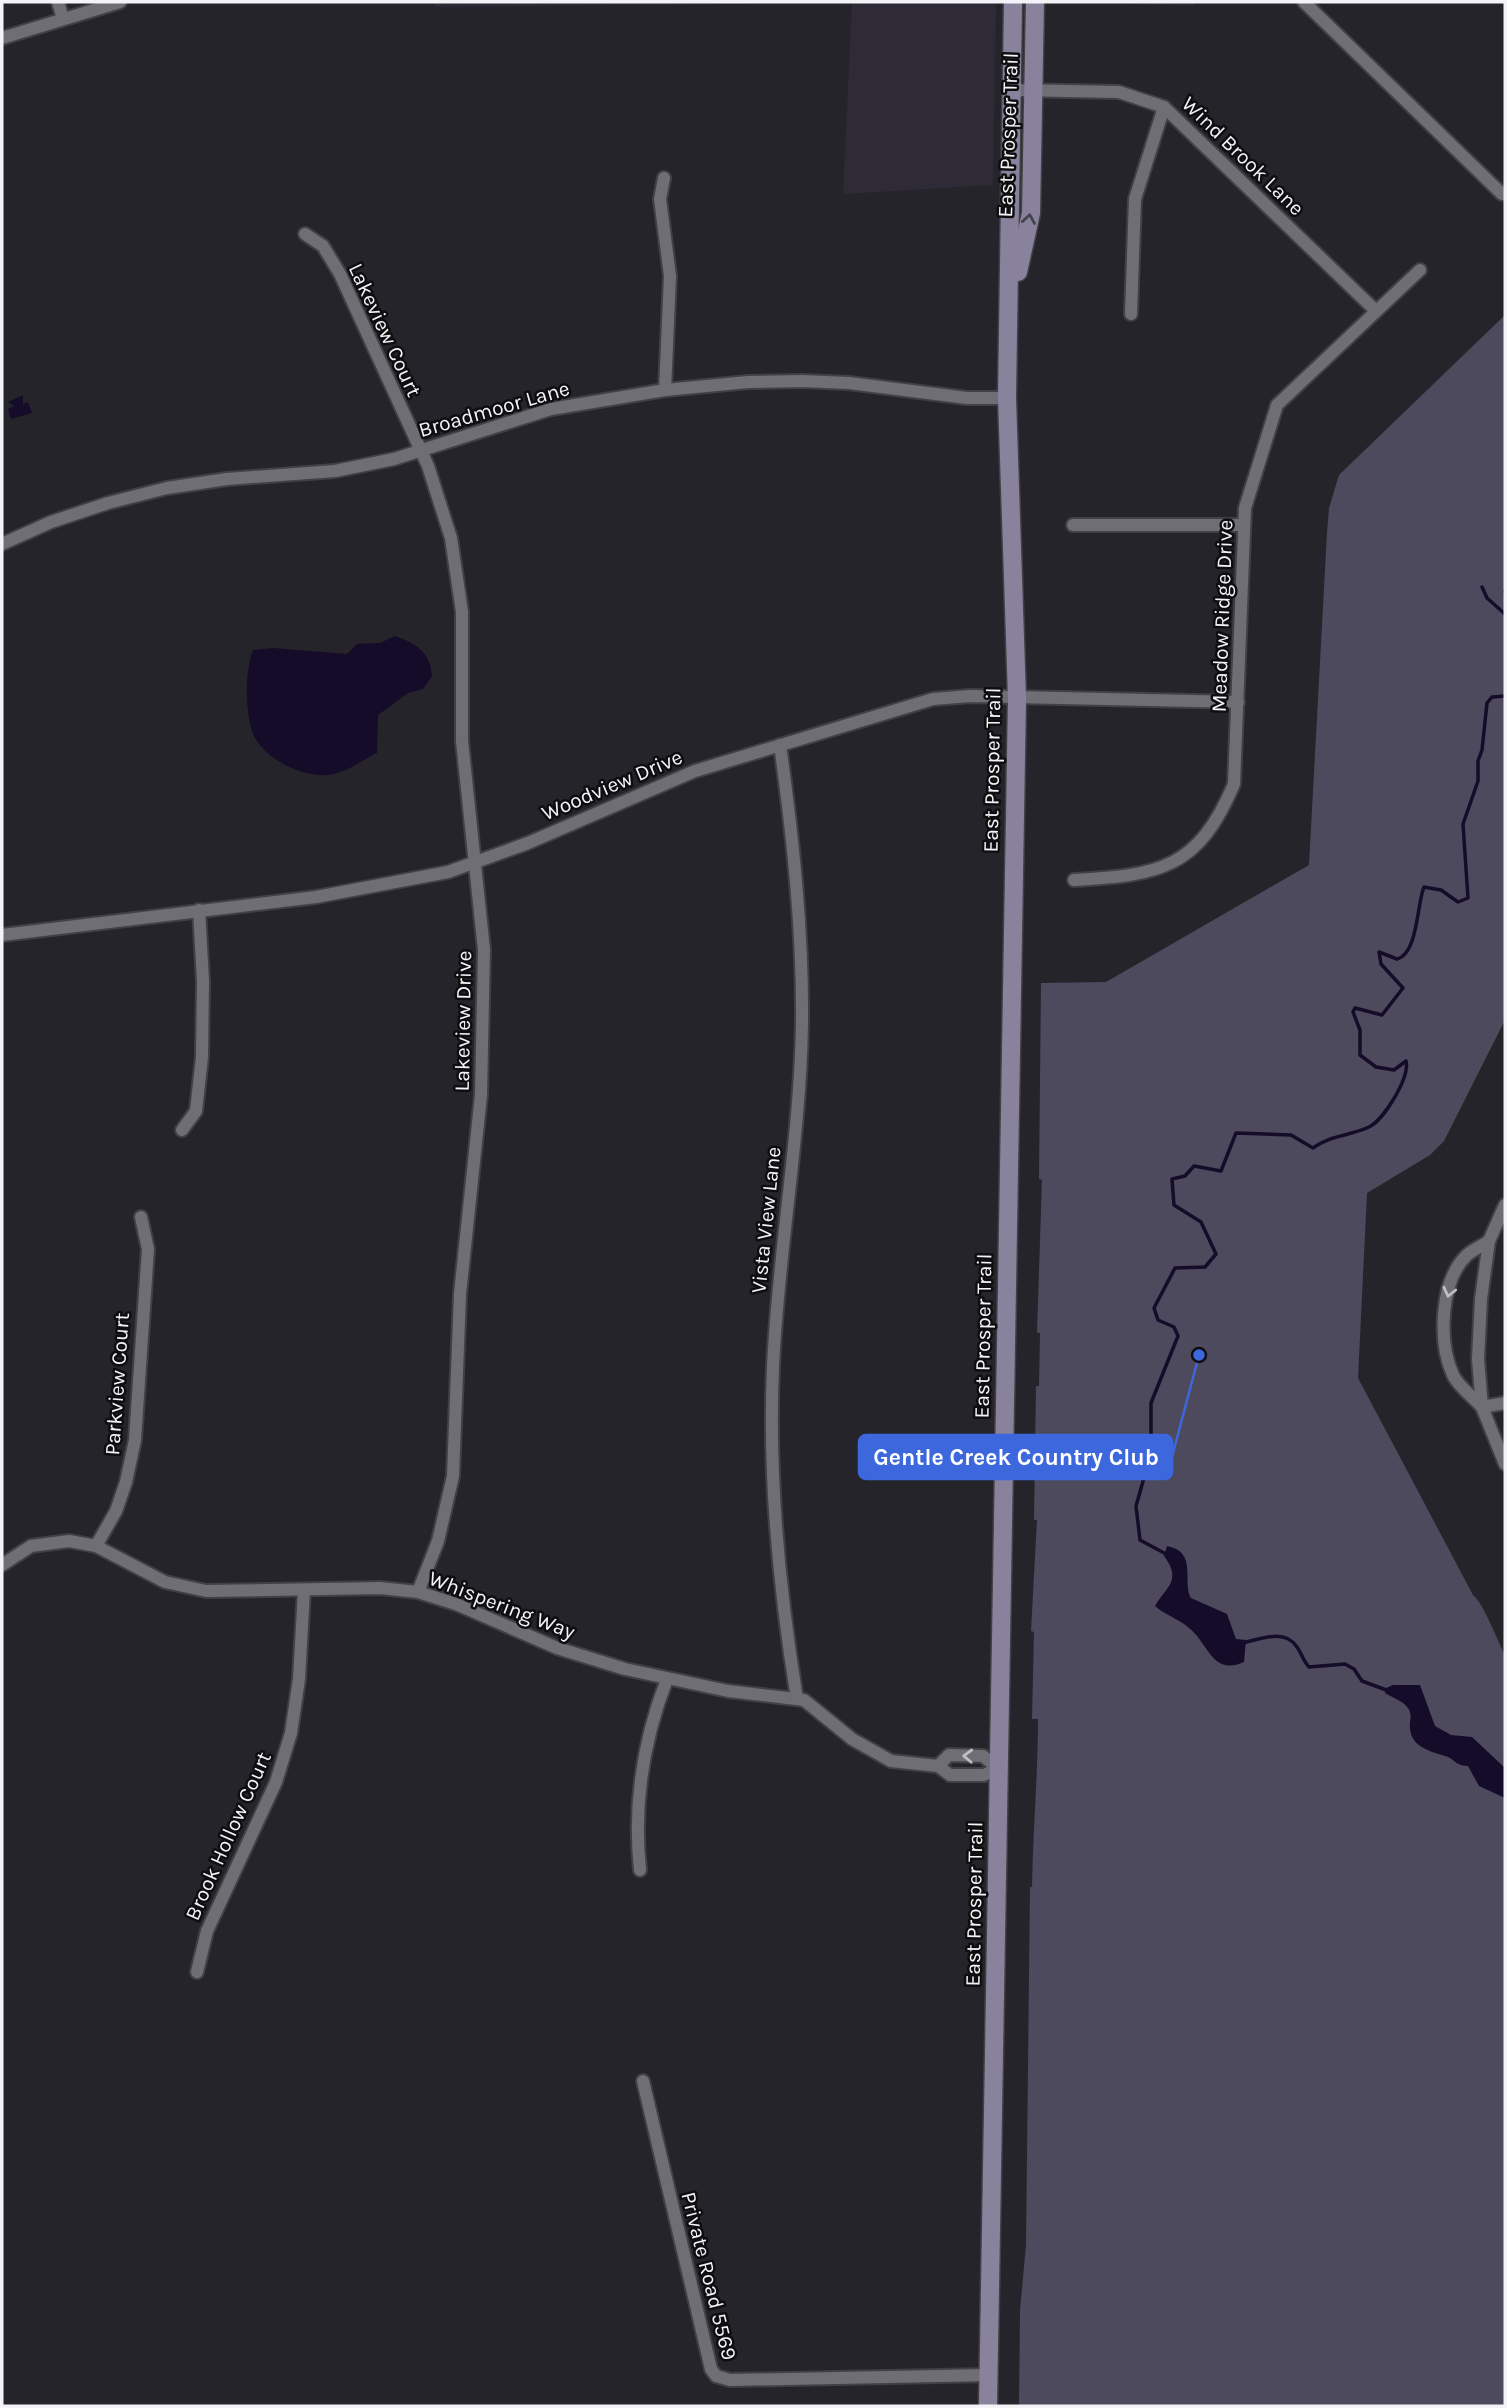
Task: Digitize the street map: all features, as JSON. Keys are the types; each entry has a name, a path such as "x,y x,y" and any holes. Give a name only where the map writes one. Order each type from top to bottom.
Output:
{"main road":[{"name":"East Prosper Trail","path":"988,2406 1017,698 1007,398 1013,2"},
{"name":"East Prosper Trail","path":"1010,310 1031,213 1035,2"}],"street":[{"path":"58,2 63,19"},
{"path":"2,38 120,2"},
{"path":"1304,2 1504,194"},
{"name":"Wind Brook Lane","path":"1012,89 1119,92 1164,107 1376,311"},
{"path":"1131,314 1135,199 1164,107"},
{"path":"664,178 660,199 670,276 665,390"},
{"name":"Lakeview Court","path":"305,234 323,246 340,274 387,383 421,450"},
{"name":"Meadow Ridge Drive","path":"1073,880 1129,877 1162,866 1194,850 1219,819 1234,784 1245,508 1277,405 1420,270"},
{"name":"Broadmoor Lane","path":"2,544 64,518 167,488 228,479 335,471 421,450 551,409 665,390 736,383 802,381 884,387 967,398 1007,398"},
{"name":"Lakeview Drive","path":"418,1592 432,1560 448,1506 456,1438 460,1294 481,1095 485,1027 484,950 477,863 461,741 464,648 460,588 444,513 421,450"},
{"path":"1073,526 1243,526"},
{"name":"Woodview Drive","path":"2,935 382,886 477,863 695,771 933,699 970,696 1238,702"},
{"name":"Vista View Lane","path":"780,745 796,877 802,1026 799,1094 778,1287 772,1448 779,1578 797,1699"},
{"path":"182,1130 196,1111 202,1057 204,981 199,911"},
{"path":"1505,1205 1489,1241 1481,1299 1478,1359 1482,1407 1505,1464"},
{"name":"Parkview Court","path":"96,1546 116,1511 126,1482 135,1440 148,1250 141,1217"},
{"path":"1482,1407 1454,1377 1446,1353 1445,1311 1454,1272 1467,1254 1489,1241"},
{"path":"1482,1407 1505,1403"},
{"name":"Whispering Way","path":"2,1564 17,1553 46,1542 69,1541 96,1546 141,1572 183,1587 227,1592 380,1588 418,1592 456,1604 557,1648 667,1679 797,1699 811,1704 875,1754 904,1763 938,1766 950,1775 984,1775 998,1768 983,1756 949,1755 938,1766"},
{"name":"Brook Hollow Court","path":"197,1972 207,1931 243,1859 285,1754 297,1702 304,1590"},
{"path":"640,1870 637,1814 642,1768 654,1716 667,1679"},
{"name":"Private Road 5569","path":"643,2081 711,2369 716,2376 730,2380 989,2375"}],"shaded area":[{"path":"435,2 996,2 993,185 843,194 852,3 435,7"},
{"path":"1066,2 1195,2 1194,6"},
{"path":"1505,315 1505,1020 1444,1141 1430,1155 1367,1193 1358,1378 1473,1595 1486,1614 1505,1655 1505,2406 1019,2406 1020,2310 1026,2245 1030,1887 1038,1740 1038,1719 1032,1719 1034,1632 1031,1631 1037,1520 1034,1520 1036,1386 1039,1386 1040,1333 1037,1333 1042,1180 1039,1179 1041,983 1106,982 1309,865 1327,533 1329,508 1339,475"},
{"path":"23,395 23,404 28,402 32,413 11,419 8,409 14,406 8,402"},
{"path":"395,636 421,650 431,668 432,676 423,689 408,693 378,715 377,753 341,772 318,775 283,764 256,740 247,701 248,668 253,650 273,648 347,654 357,644 380,643"},
{"path":"1167,1546 1183,1554 1191,1598 1227,1614 1236,1639 1246,1640 1244,1662 1225,1665 1218,1662 1189,1628 1155,1606 1172,1578 1164,1556"},
{"path":"1393,1685 1420,1685 1435,1726 1451,1735 1472,1737 1505,1768 1505,1798 1479,1786 1468,1766 1425,1749 1415,1742 1410,1730 1408,1709 1385,1693 1386,1688"}],"waterway":[{"path":"1482,587 1487,598 1505,614"},
{"path":"1166,1554 1140,1540 1136,1506 1151,1453 1151,1403 1178,1336 1174,1327 1158,1320 1154,1308 1175,1268 1205,1267 1216,1254 1201,1222 1174,1205 1172,1179 1185,1176 1194,1166 1221,1171 1236,1133 1291,1135 1313,1148 1326,1140 1369,1127 1382,1116 1400,1087 1406,1061 1394,1070 1376,1067 1360,1055 1360,1030 1353,1012 1355,1008 1382,1015 1403,988 1381,964 1379,952 1397,959 1409,948 1424,887 1441,890 1458,902 1468,898 1463,824 1478,781 1478,761 1482,750 1487,703 1492,697 1505,696"},
{"path":"1243,1643 1272,1636 1286,1638 1297,1647 1309,1667 1345,1664 1354,1669 1362,1681 1389,1691"}],"place":[{"name":"Gentle Creek Country Club","path":"1199,1355"}]}
